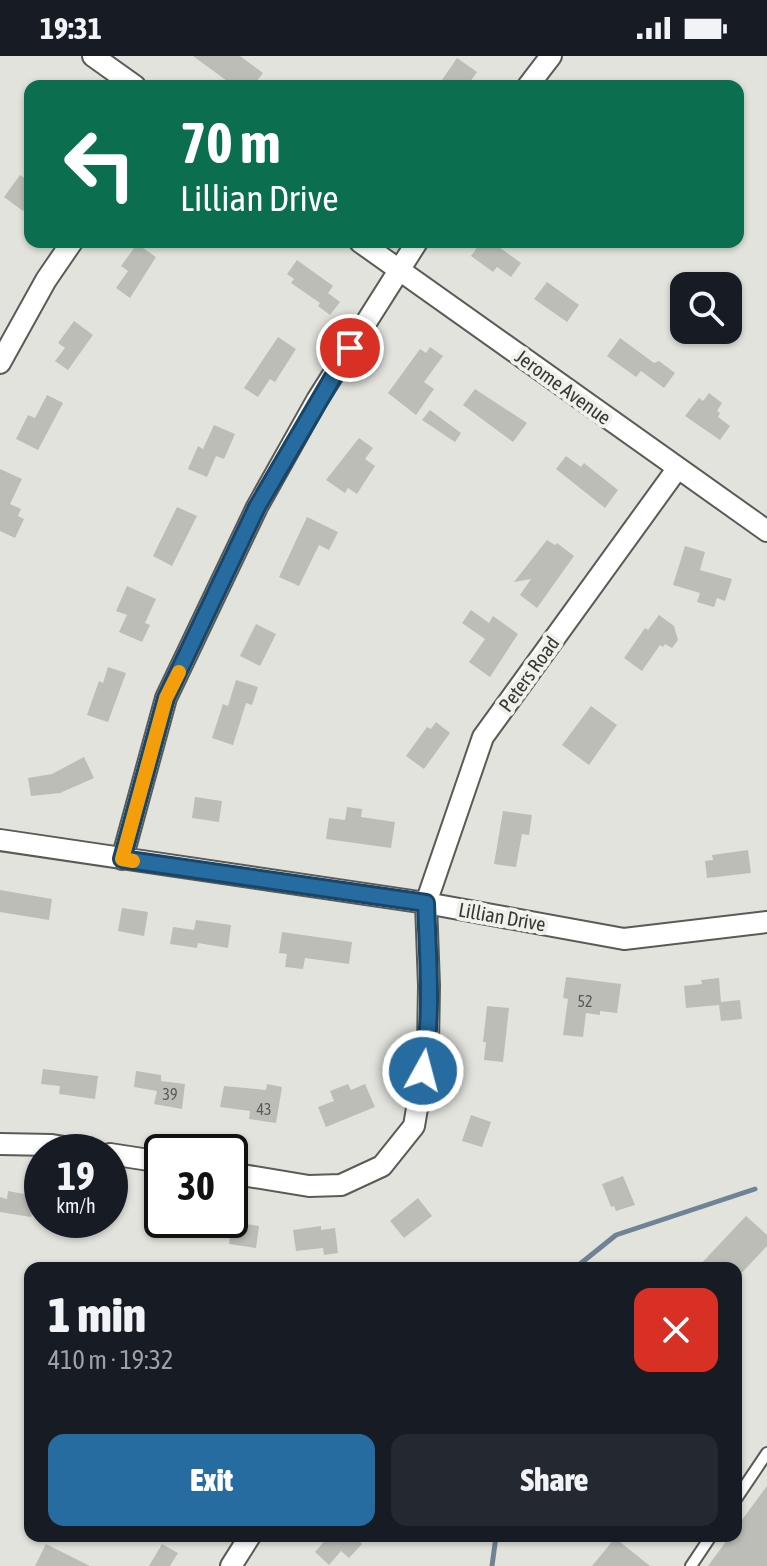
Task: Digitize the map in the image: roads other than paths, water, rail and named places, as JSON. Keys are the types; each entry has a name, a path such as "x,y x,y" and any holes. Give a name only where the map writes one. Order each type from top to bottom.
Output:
{"street":[{"path":"93,56 127,80"},
{"path":"533,80 551,56"},
{"path":"0,363 46,280 68,248"},
{"name":"Jerome Avenue","path":"368,248 767,531"},
{"path":"122,859 172,685 257,507 317,400 413,248"},
{"name":"Peters Road","path":"426,903 483,737 677,469"},
{"name":"Lillian Drive","path":"0,840 426,903 624,939 767,922"},
{"path":"248,1176 309,1186 341,1185 382,1166 414,1126 428,1044 426,903"},
{"path":"0,1144 24,1144"},
{"path":"231,1566 246,1542"}],"lane":[{"path":"742,1490 767,1453"},
{"path":"691,1566 707,1542"}],"waterway":[{"path":"582,1262 616,1235 755,1189"},
{"path":"492,1566 495,1542"}]}
